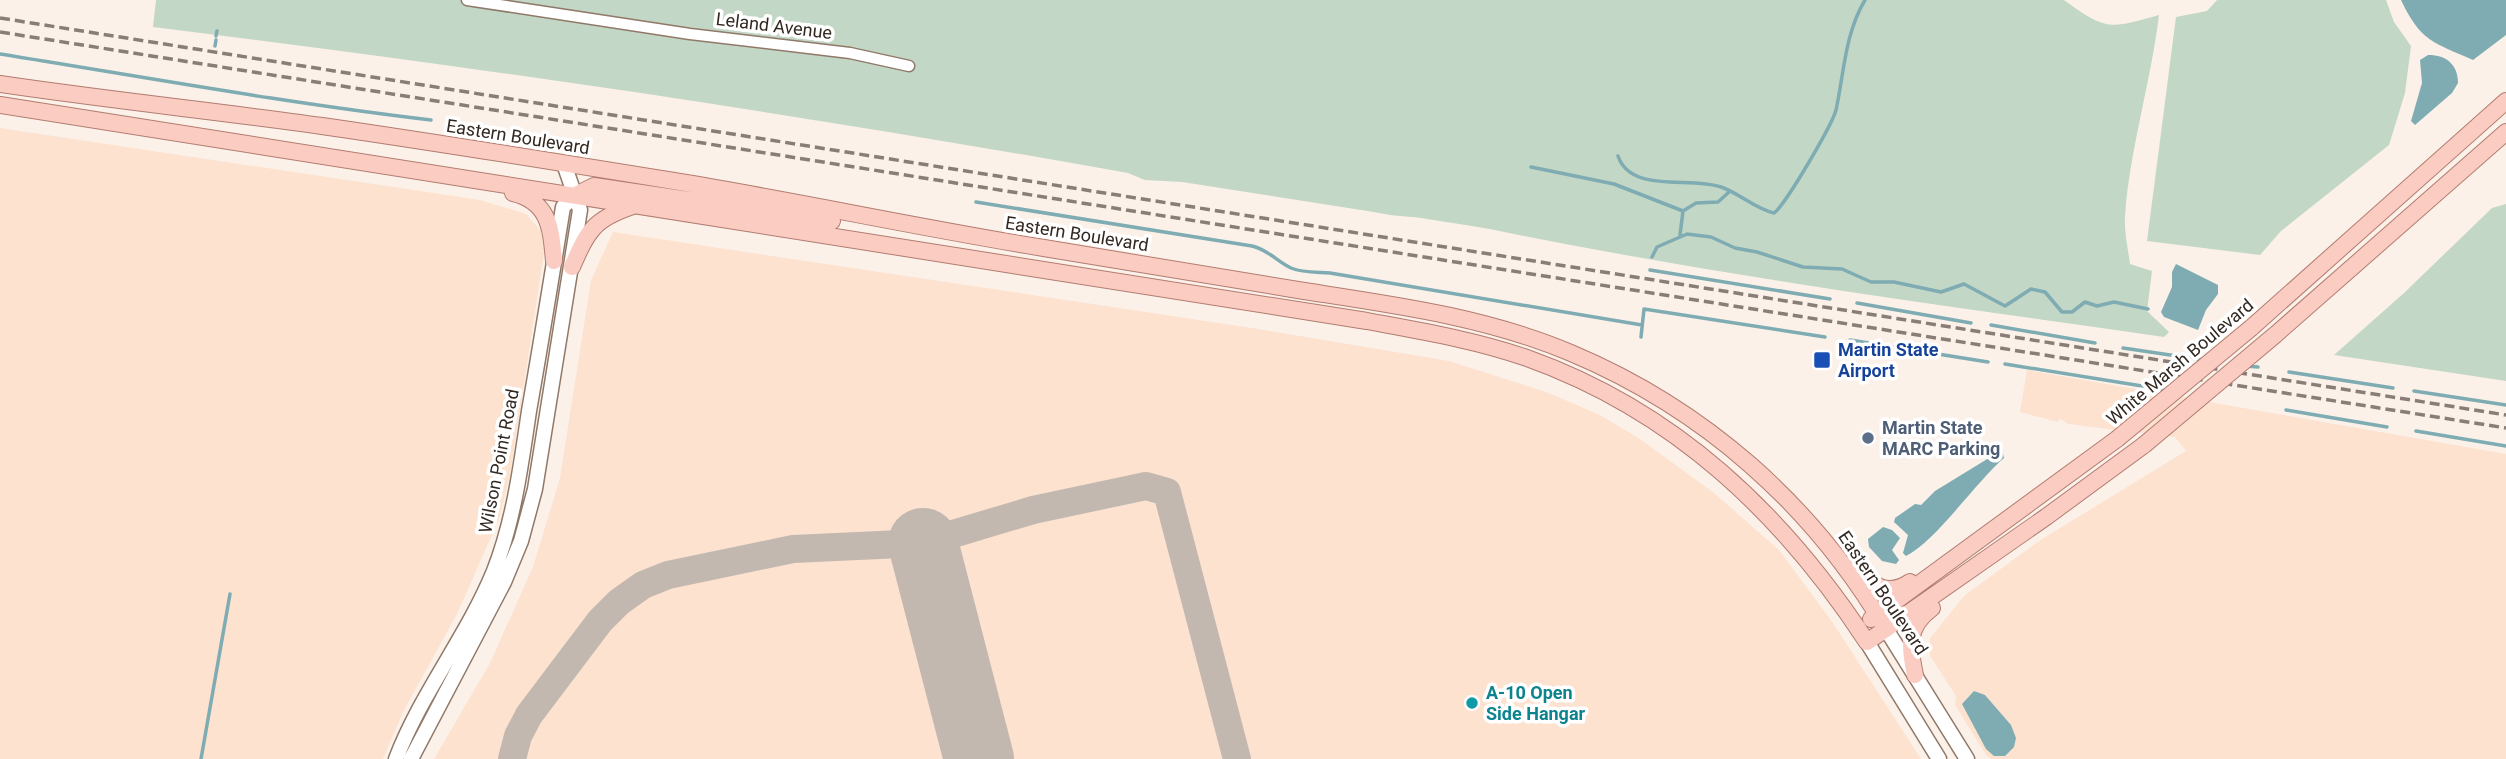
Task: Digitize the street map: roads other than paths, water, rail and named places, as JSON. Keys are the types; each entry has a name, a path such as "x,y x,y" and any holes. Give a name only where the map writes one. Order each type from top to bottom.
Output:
{"main road":[{"name":"Eastern Boulevard","path":"0,84 321,126 747,194 918,228 1421,310 1536,340 1642,387 1702,425 1766,477 1830,546 1886,629"},
{"path":"0,93 61,99 95,97"},
{"name":"White Marsh Boulevard","path":"1862,635 1877,614 1989,535 2117,439 2251,328 2506,100"},
{"path":"0,105 1367,321 1462,340 1529,359 1581,381 1639,412 1723,472 1769,514 1797,545 1862,635 1886,629 2144,445 2275,335 2506,132"},
{"path":"454,176 525,196 538,204 550,222 554,261"},
{"path":"575,195 594,186 883,228 918,228"},
{"path":"572,267 586,237 599,220 634,205"},
{"path":"1830,546 1847,554 1870,582 1893,590 1903,587 1972,537 1989,535"},
{"path":"1915,675 1910,639 1916,624 1958,589 1968,573"}],"street":[{"name":"Leland Avenue","path":"467,0 690,34 849,53 909,66"},
{"name":"Wilson Point Road","path":"411,759 504,582 533,496 580,210 564,164"},
{"name":"Wilson Point Road","path":"396,759 421,707 468,626 485,590 516,494 563,207 575,195"},
{"path":"516,494 533,496"},
{"name":"Eastern Boulevard","path":"1886,629 1967,759"},
{"path":"1862,635 1939,759"}],"water":[{"path":"2401,0 2506,0 2506,35 2473,60 2422,33"},
{"path":"2428,55 2450,62 2456,71 2458,83 2452,93 2415,125 2411,121 2422,83 2420,60"},
{"path":"2176,264 2218,285 2218,294 2206,310 2198,330 2164,317 2161,312 2172,287 2172,272"},
{"path":"2002,450 2004,458 1930,538 1906,556 1903,553 1908,535 1894,522 1895,518 1915,504 1921,505 1935,491"},
{"path":"1883,527 1892,530 1900,538 1892,550 1899,560 1896,564 1882,561 1869,547 1868,539"},
{"path":"1974,691 1985,695 2011,725 2016,738 2014,747 2005,756 1994,756 1986,749 1962,704"}],"waterway":[{"path":"1618,156 1625,168 1648,180 1721,187 1774,213 1798,180 1833,118 1849,40 1865,0"},
{"path":"216,36 217,31"},
{"path":"215,46 216,40"},
{"path":"0,54 269,98 431,120"},
{"path":"1531,167 1614,184 1683,211"},
{"path":"1683,211 1696,203 1718,202 1729,192"},
{"path":"976,202 1252,246 1300,271 1330,273 1642,325"},
{"path":"1680,235 1683,211"},
{"path":"1652,257 1657,247 1687,234 1711,237 1735,248 1803,267 1842,269 1871,282 1894,282 1941,292 1964,284 2005,306 2031,289 2045,292 2062,312 2072,312 2085,302 2097,306 2114,302 2148,309"},
{"path":"1650,270 1830,299"},
{"path":"1857,303 1971,323"},
{"path":"1641,337 1644,309 1825,337"},
{"path":"1991,325 2095,343"},
{"path":"1850,340 1988,362"},
{"path":"2123,348 2204,360"},
{"path":"2005,364 2167,390"},
{"path":"2246,366 2258,367"},
{"path":"2289,372 2393,388"},
{"path":"2414,391 2506,405"},
{"path":"2286,410 2387,427"},
{"path":"2416,431 2506,446"},
{"path":"201,759 230,594"}],"railway":[{"path":"0,18 2506,415"},
{"path":"0,32 2506,428"}],"place":[{"name":"Martin State Airport","path":"1822,360"},
{"name":"Martin State MARC Parking","path":"1868,438"},
{"name":"A-10 Open Side Hangar","path":"1472,703"}]}
